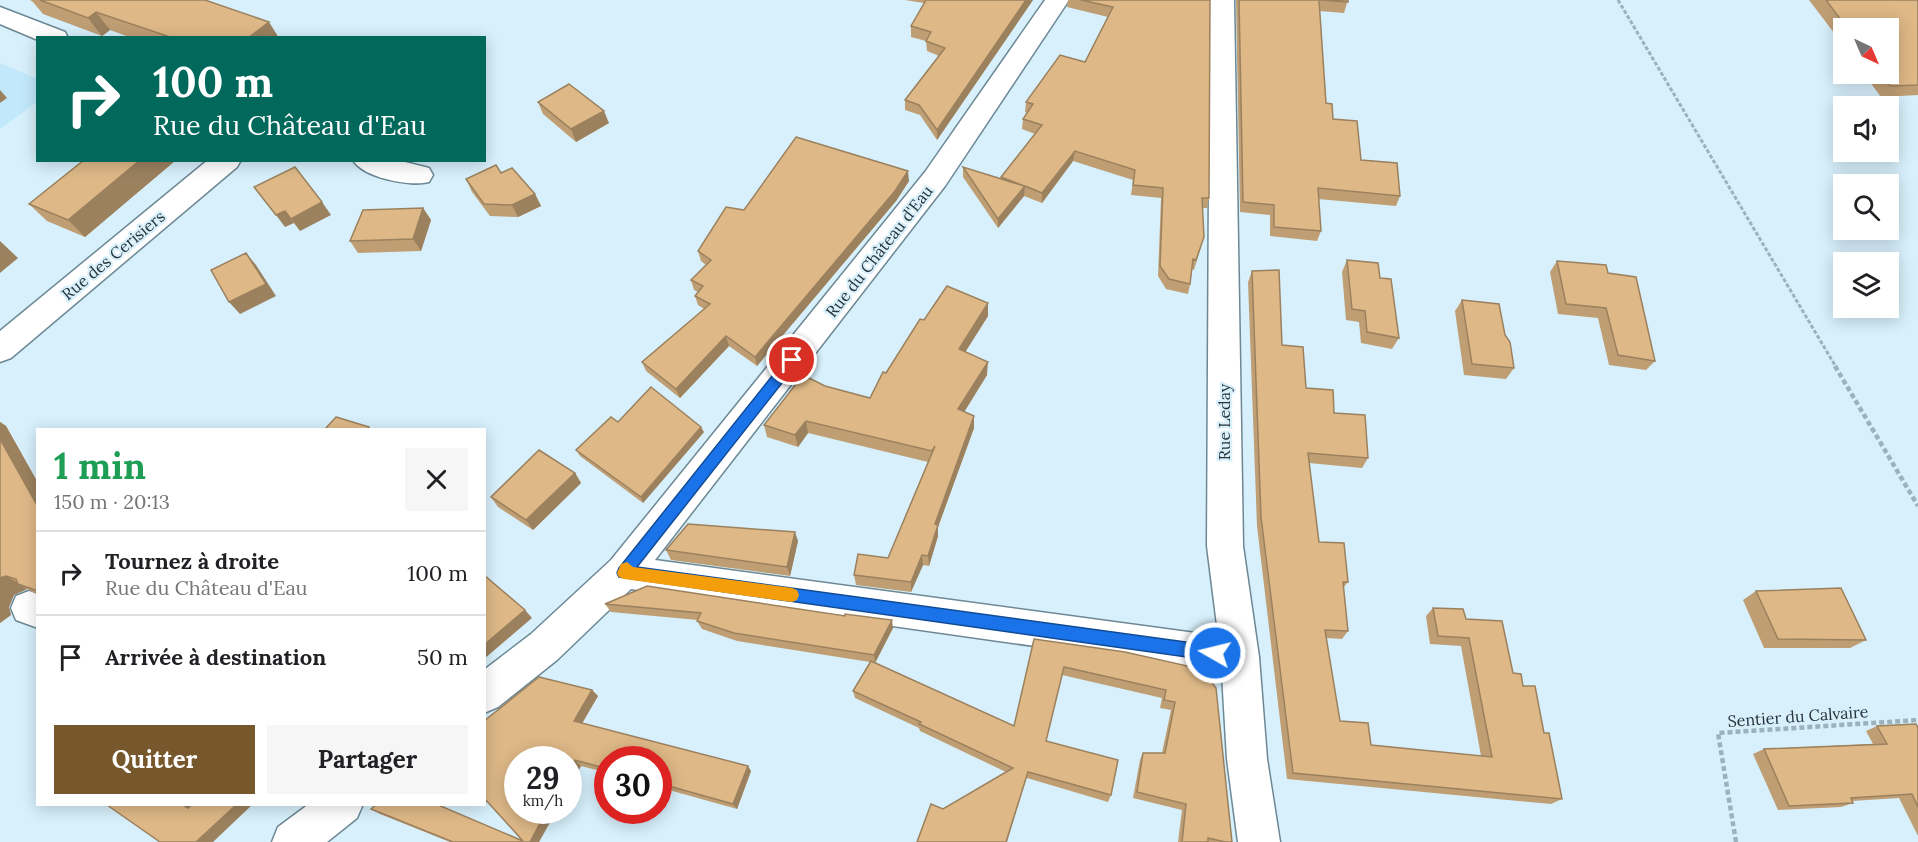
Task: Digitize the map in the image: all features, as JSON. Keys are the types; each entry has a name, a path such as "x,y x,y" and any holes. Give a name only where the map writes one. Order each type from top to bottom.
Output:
{"street":[{"name":"Rue du Château d'Eau","path":"486,692 544,647 624,573 936,179 1057,0"},
{"name":"Rue Leday","path":"1222,0 1224,546 1240,657 1247,759 1259,842"},
{"path":"0,15 51,36"},
{"name":"Rue des Cerisiers","path":"0,349 225,162"},
{"path":"369,162 376,166 419,175"},
{"path":"624,573 1240,657"},
{"path":"293,842 340,806"}],"path":[{"path":"1618,0 1918,506"},
{"name":"Sentier du Calvaire","path":"1736,842 1718,733 1918,720"}],"shaded area":[{"path":"0,63 36,78 36,103 0,129"}],"building":[{"path":"40,0 205,0 269,22 251,36 167,36 96,12 88,18"},
{"path":"926,0 1026,0 937,130 919,105 905,100 945,48 926,41 931,32 911,26"},
{"path":"1081,0 1210,0 1209,198 1202,198 1204,237 1196,260 1193,259 1190,284 1169,279 1160,266 1163,188 1133,185 1135,170 1075,151 1042,193 1025,186 998,219 963,167 1024,186 1001,177 1042,125 1023,119 1033,104 1026,102 1060,55 1085,62 1113,7"},
{"path":"1239,0 1319,0 1326,103 1332,104 1333,119 1357,121 1361,160 1397,163 1400,196 1318,188 1321,231 1274,227 1274,205 1243,202"},
{"path":"1320,0 1348,0 1348,2"},
{"path":"1826,0 1918,0 1918,85 1890,86 1888,84 1899,84 1899,18 1840,18"},
{"path":"569,84 604,111 571,129 538,102"},
{"path":"796,137 908,171 895,191 755,357 726,336 676,389 642,362 710,304 695,296 703,286 691,280 711,260 698,251 726,207 744,210"},
{"path":"82,162 138,162 68,220 29,204"},
{"path":"496,165 501,173 512,168 535,194 512,205 484,204 466,179"},
{"path":"295,167 322,202 291,219 285,211 276,215 254,187"},
{"path":"423,208 413,239 350,241 363,210"},
{"path":"246,253 266,284 229,302 211,270"},
{"path":"1347,260 1378,263 1380,278 1391,279 1399,338 1367,332 1365,311 1352,309"},
{"path":"1557,261 1606,265 1608,273 1636,277 1655,361 1618,355 1606,308 1566,304"},
{"path":"1279,270 1282,345 1303,347 1306,388 1333,390 1334,413 1365,415 1368,458 1308,453 1319,542 1344,543 1348,582 1343,582 1348,631 1325,630 1340,721 1368,723 1371,745 1492,757 1469,638 1438,636 1433,608 1463,609 1466,619 1502,621 1513,673 1521,674 1523,686 1535,686 1544,733 1549,733 1562,799 1293,773 1261,517 1252,271"},
{"path":"947,286 988,303 959,349 988,362 958,409 974,416 935,524 938,525 928,556 922,555 911,582 854,575 858,554 888,558 935,446 932,451 806,421 795,435 764,425 803,375 825,386 870,398 883,372 886,373 920,319 924,320"},
{"path":"1462,300 1499,304 1505,335 1510,342 1514,368 1472,364"},
{"path":"651,387 701,427 641,497 576,450 611,417 618,422"},
{"path":"336,417 369,427 368,428 326,428"},
{"path":"0,439 36,503 36,590 18,584 16,579 6,576 0,578"},
{"path":"539,450 575,473 526,520 491,497"},
{"path":"688,524 795,532 787,567 666,550"},
{"path":"486,577 525,610 486,643"},
{"path":"647,586 845,616 845,614 892,620 874,655 734,633 697,621 701,613 605,604"},
{"path":"1841,588 1866,640 1778,639 1756,591"},
{"path":"1034,639 1125,652 1192,667 1192,672 1207,676 1216,688 1232,842 1208,838 1208,842 1182,842 1186,804 1137,792 1143,753 1165,753 1175,702 1164,700 1166,690 1064,667 1046,741 1118,760 1111,795 1028,772 1006,842 917,842 931,804 943,809 1013,768 853,691 871,661 1014,726"},
{"path":"539,677 592,690 574,721 671,746 594,746 594,765 582,762 582,746 504,746 504,820 486,800 486,719"},
{"path":"1916,724 1918,728 1918,807 1912,794 1851,798 1853,803 1789,806 1764,749 1887,744 1877,726"},
{"path":"672,746 748,766 733,804 672,787"},
{"path":"108,806 184,806 188,808 190,806 235,806 196,842 160,842"},
{"path":"375,806 441,806 523,841 508,824 540,824 530,842 453,842 371,809"}],"slow traffic":[{"path":"627,569 624,573 792,595"}],"route":[{"path":"792,360 624,573 1215,653"}]}
